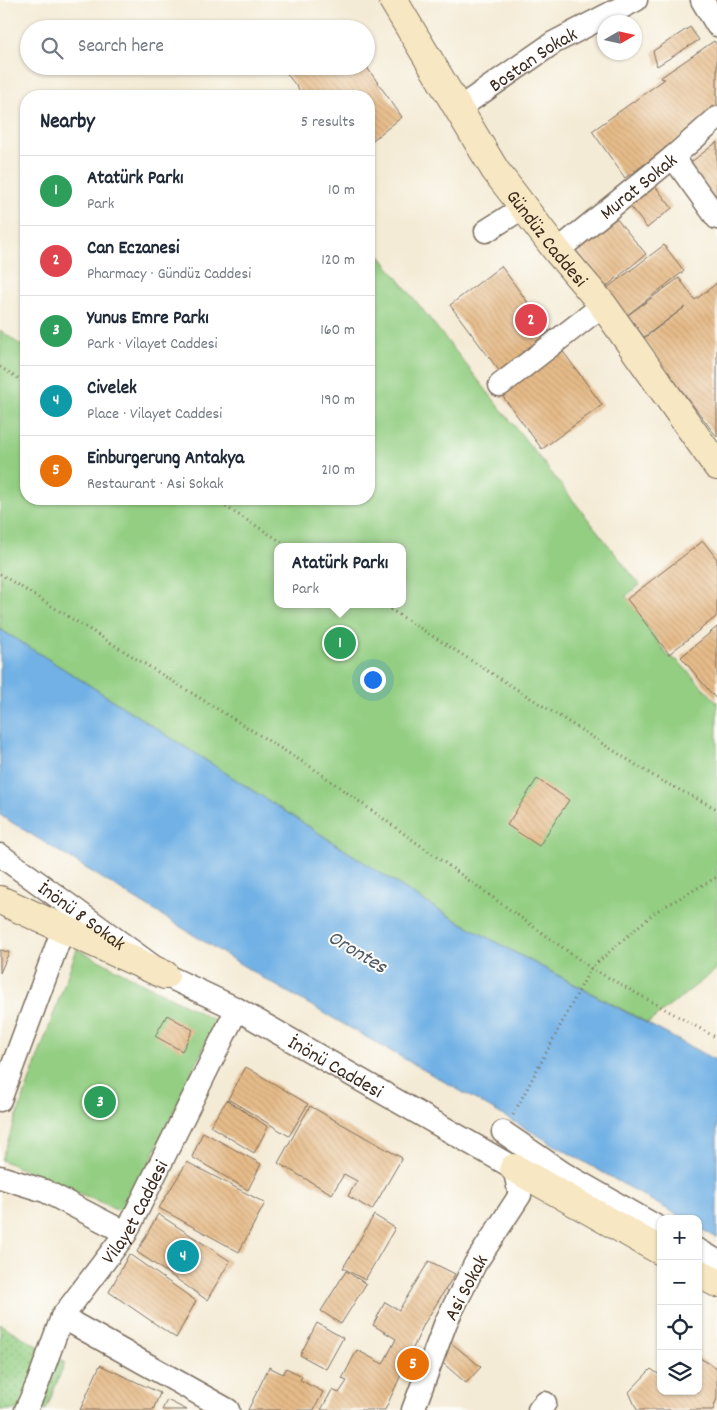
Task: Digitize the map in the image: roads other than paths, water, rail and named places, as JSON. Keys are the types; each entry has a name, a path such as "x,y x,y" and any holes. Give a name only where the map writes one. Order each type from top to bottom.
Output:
{"main road":[{"name":"Gündüz Caddesi","path":"393,0 496,170 557,251 603,305 717,466"},
{"name":"İnönü Caddesi","path":"0,900 165,975"},
{"name":"İnönü Caddesi","path":"514,1168 657,1249"},
{"path":"702,1274 717,1283"}],"street":[{"name":"Bostan Sokak","path":"458,109 553,43 636,0"},
{"path":"702,0 717,25"},
{"name":"Murat Sokak","path":"557,251 674,157 717,118"},
{"path":"674,157 717,218"},
{"path":"486,231 524,207"},
{"path":"500,386 603,305"},
{"name":"İnönü 8 Sokak","path":"0,855 165,975"},
{"path":"0,1100 64,929"},
{"name":"İnönü Caddesi","path":"165,975 237,1009 514,1168"},
{"name":"Vilayet Caddesi","path":"26,1410 62,1317 126,1233 237,1009"},
{"path":"503,1132 563,1173 657,1227"},
{"name":"Asi Sokak","path":"413,1410 446,1322 475,1264 520,1194 514,1168"},
{"path":"0,1178 45,1191 126,1233"},
{"path":"702,1252 717,1260"},
{"path":"62,1317 228,1410"}],"water":[{"name":"Orontes","path":"0,629 435,908 717,1061 717,1238 702,1229 702,1215 677,1215 263,978 0,815"}],"place":[{"name":"Can Eczanesi","path":"531,320"},
{"name":"Atatürk Parkı","path":"340,643"},
{"name":"Yunus Emre Parkı","path":"100,1102"},
{"name":"Civelek","path":"183,1256"},
{"name":"Einburgerung Antakya","path":"413,1364"}]}
